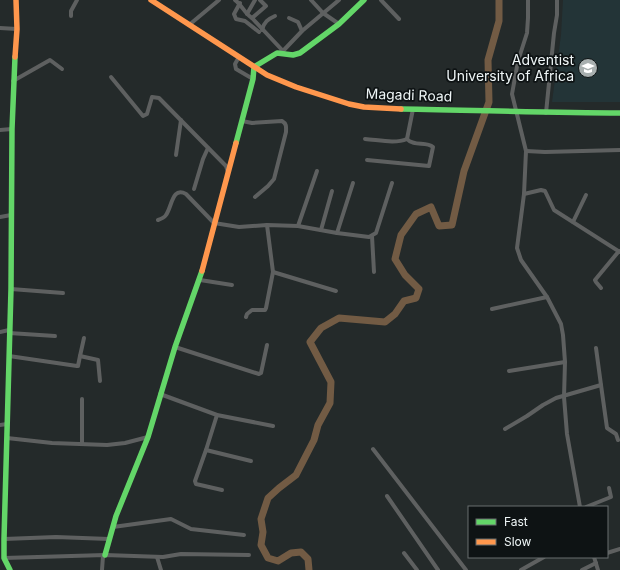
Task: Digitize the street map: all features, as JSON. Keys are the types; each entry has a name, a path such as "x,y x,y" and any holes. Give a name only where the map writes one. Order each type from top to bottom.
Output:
{"main road":[{"path":"10,570 4,558 2,495 3,460 7,438 13,81 17,29 16,0"},
{"name":"Magadi Road","path":"151,0 267,74 296,88 349,104 364,107 413,109 515,110 546,113 620,113"},
{"path":"104,556 116,516 148,437 175,348 200,280 253,79 254,67 277,53 293,55 300,53 339,24 364,0"}],"street":[{"path":"71,16 71,11 78,0"},
{"path":"189,25 219,0"},
{"path":"235,0 240,3 261,31 283,51"},
{"path":"245,21 258,0 266,6 249,16"},
{"path":"311,0 324,14 339,24"},
{"path":"277,53 283,51 302,31 339,0"},
{"path":"381,0 399,18"},
{"path":"528,0 527,33 518,61 512,94 526,150 524,194 517,248 518,255 547,297 560,324 563,335 565,362 564,397 567,434 580,506"},
{"path":"546,113 557,15 557,0"},
{"path":"240,3 234,16 236,19 245,21 261,31"},
{"path":"261,31 263,25 275,16"},
{"path":"289,18 298,22 302,31"},
{"path":"0,28 17,29"},
{"path":"239,57 235,64 236,69 253,79"},
{"path":"13,81 50,60 62,69"},
{"path":"111,77 143,116 146,114 153,97 159,98 226,166 228,172"},
{"path":"407,139 413,109"},
{"path":"176,155 181,120"},
{"path":"242,122 252,123 282,121 286,126 286,132 274,179 271,184 255,197"},
{"path":"0,130 12,129"},
{"path":"365,139 372,138 393,142 407,139"},
{"path":"367,160 429,166 433,147 431,145 409,142 407,139"},
{"path":"194,189 208,148"},
{"path":"526,150 545,152 620,150"},
{"path":"298,226 317,171"},
{"path":"158,220 165,216 169,210 173,198 179,191 186,194 214,223 239,227 267,225 298,226 337,233 372,236 376,233 392,183"},
{"path":"337,233 353,184"},
{"path":"524,194 541,190 545,191 554,210 619,251 595,280 601,288"},
{"path":"321,230 332,192"},
{"path":"573,222 586,195"},
{"path":"0,217 11,215"},
{"path":"246,317 251,311 266,309 273,272 267,225"},
{"path":"372,236 374,272"},
{"path":"273,272 336,291"},
{"path":"200,280 232,284"},
{"path":"10,288 63,293"},
{"path":"492,309 547,297"},
{"path":"0,332 9,331 56,336"},
{"path":"9,356 78,366 84,338"},
{"path":"175,348 259,374 261,373 267,345"},
{"path":"596,348 607,428 616,434 618,440"},
{"path":"80,356 99,361 100,381"},
{"path":"509,372 565,362"},
{"path":"505,429 556,398 564,397 601,385"},
{"path":"160,394 217,416 273,426"},
{"path":"82,399 82,443"},
{"path":"217,416 195,483 222,490"},
{"path":"0,425 7,424"},
{"path":"7,438 52,443 113,444 125,443 148,437"},
{"path":"373,449 466,570"},
{"path":"206,450 251,462"},
{"path":"588,506 610,497 609,488"},
{"path":"387,496 438,570"},
{"path":"113,527 171,519 191,529 244,535"},
{"path":"4,539 56,537 109,539"},
{"path":"608,553 620,549"},
{"path":"404,552 417,570"},
{"path":"4,558 104,556 157,557 181,554 249,555"},
{"path":"102,570 104,556"},
{"path":"157,557 161,570"},
{"path":"522,570 542,558"},
{"path":"594,558 598,570"},
{"path":"582,570 596,563"}],"shaded area":[{"name":"Adventist University of Africa","path":"563,0 620,0 620,102 552,102 561,35"}],"waterway":[{"path":"309,570 308,559 301,552 291,553 278,561 268,558 261,545 263,532 261,519 268,498 296,475 314,440 318,425 330,403 331,382 310,342 321,328 339,318 385,322 395,314 404,301 416,298 419,289 405,275 395,259 401,235 416,214 431,207 439,226 452,225 464,171 489,102 488,60 499,21 499,0"}],"traffic: fast":[{"path":"236,143 253,79 254,67 277,53 293,55 300,53 339,24 364,0"},
{"path":"10,570 4,558 4,539 11,289 12,129 15,57"},
{"path":"401,109 620,113"},
{"path":"105,555 116,516 148,437 175,347 202,271"}],"traffic: slow":[{"path":"15,57 17,29 16,0"},
{"path":"151,0 267,75 296,87 349,104 364,107 401,109"},
{"path":"202,271 236,143"}],"place":[{"name":"Adventist University of Africa","path":"588,68"}]}
